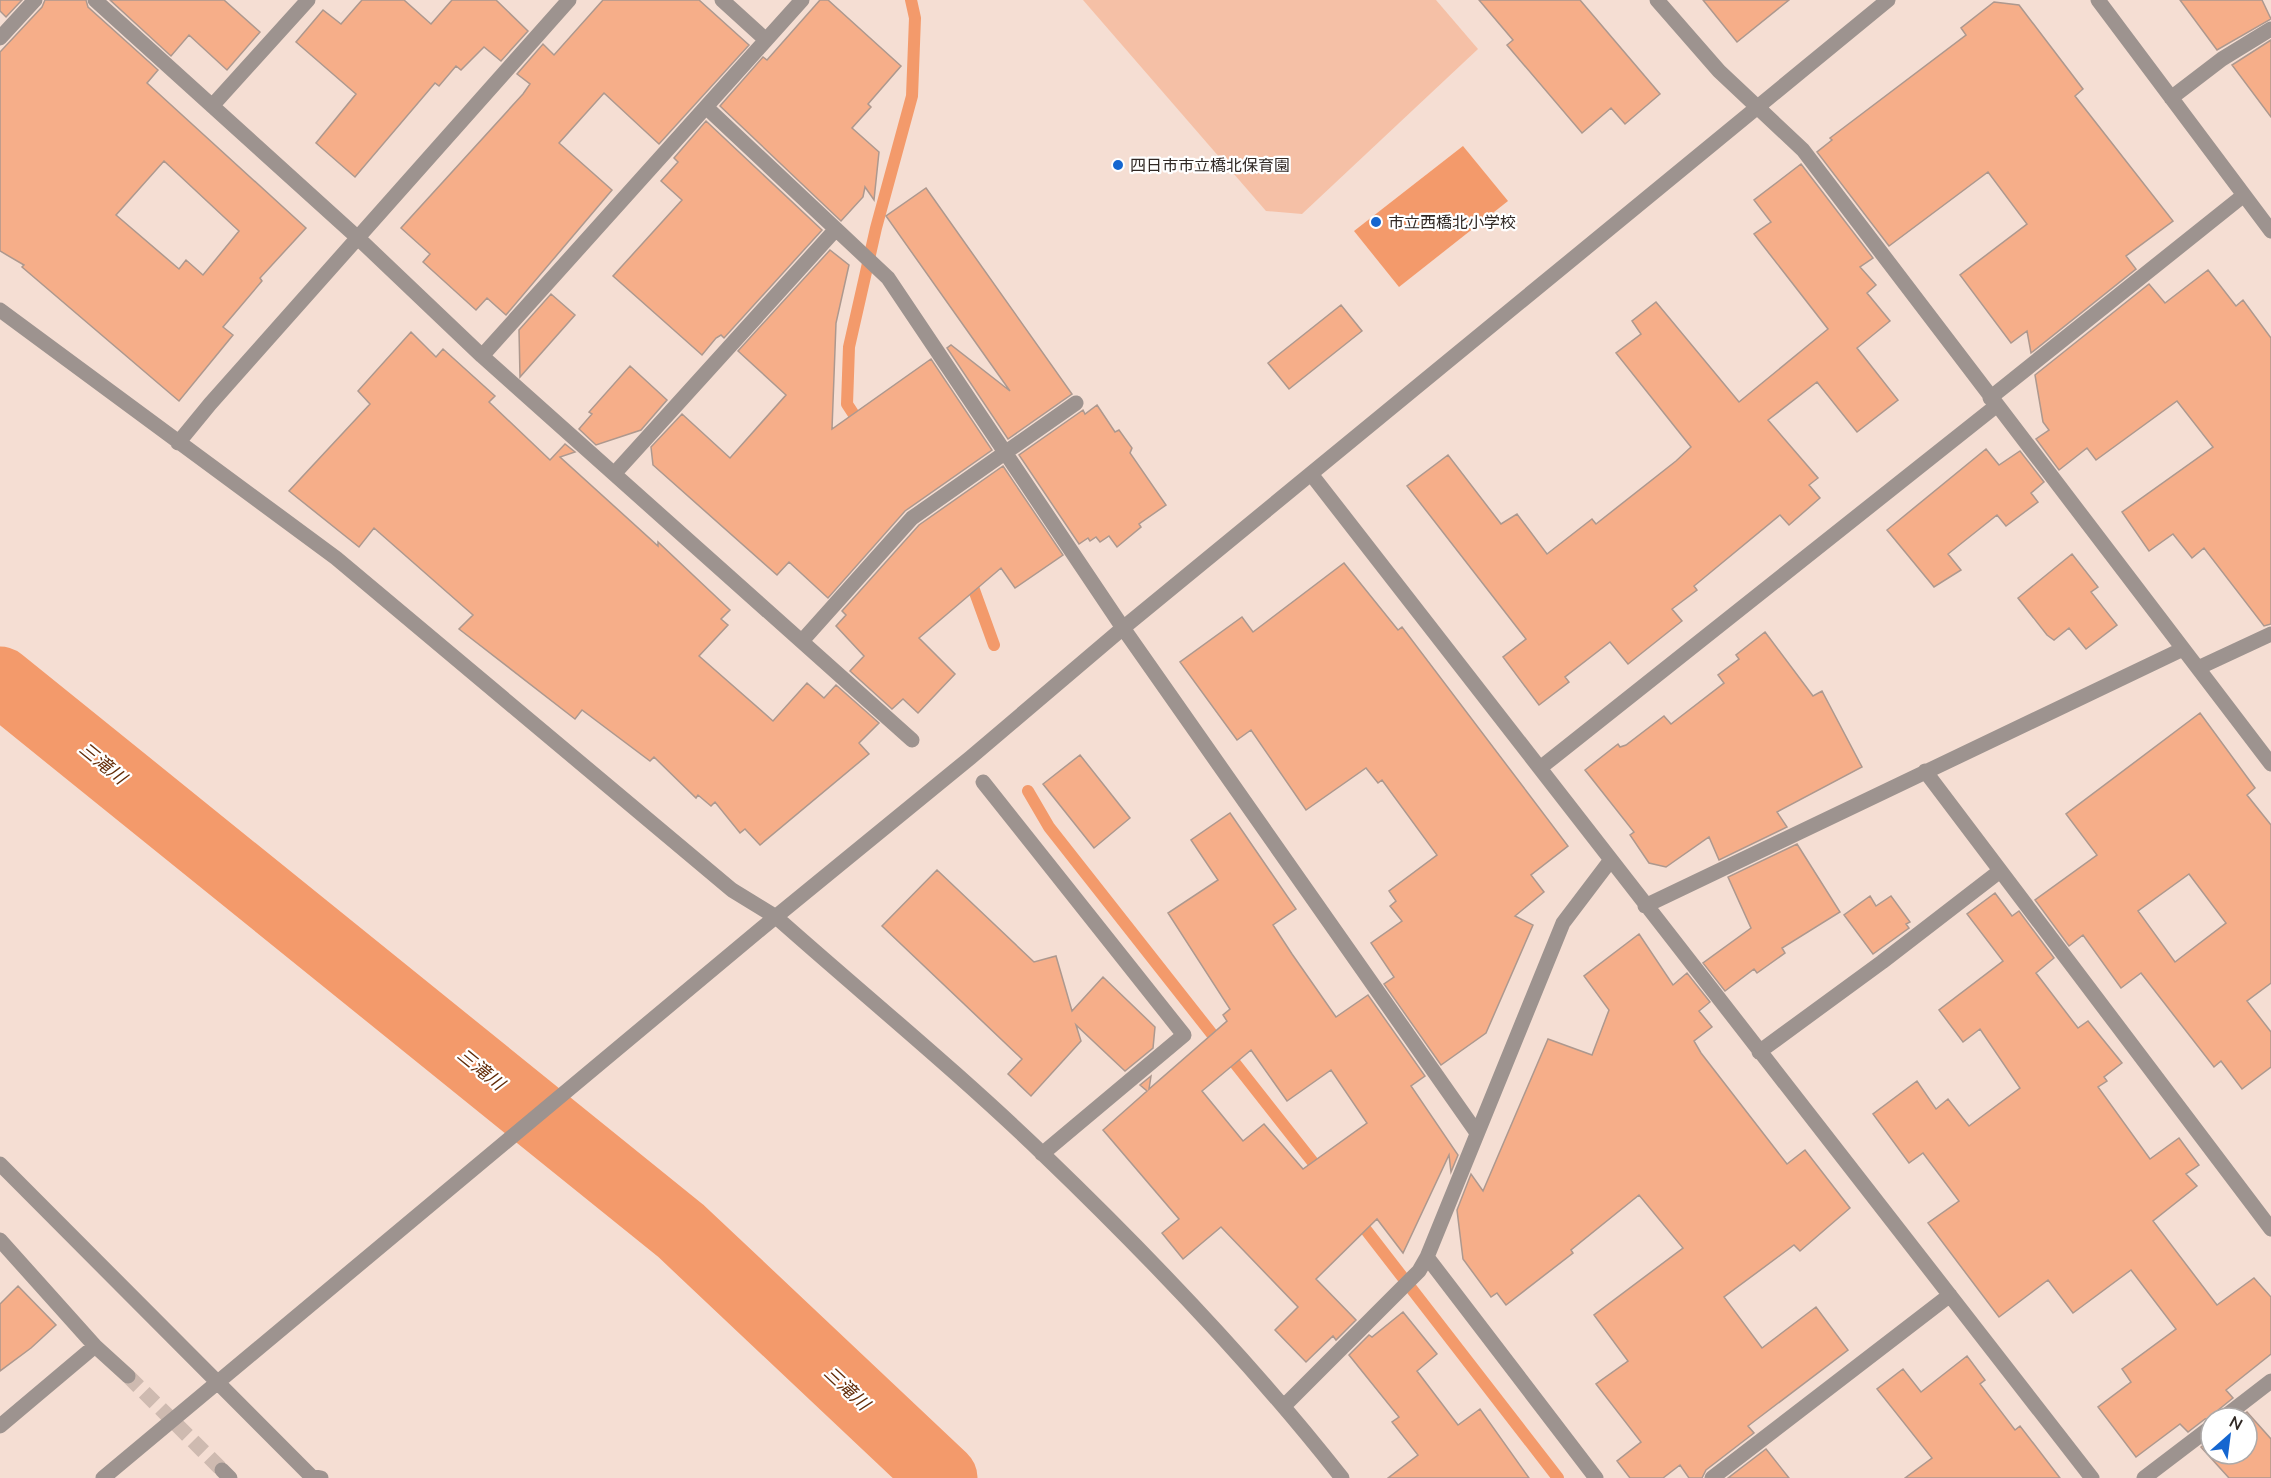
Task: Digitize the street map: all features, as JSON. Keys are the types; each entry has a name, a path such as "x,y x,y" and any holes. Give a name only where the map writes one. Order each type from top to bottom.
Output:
{"street":[{"path":"0,38 35,0"},
{"path":"95,0 358,238 482,356 912,740"},
{"path":"212,106 308,0"},
{"path":"178,443 569,0"},
{"path":"722,0 766,40"},
{"path":"482,356 802,0"},
{"path":"1657,0 1719,70 1803,150 2271,764"},
{"path":"103,1478 776,916 970,759 1123,628 1888,0"},
{"path":"2098,0 2271,231"},
{"path":"2171,98 2222,59 2271,29"},
{"path":"706,107 888,278 1123,628 1477,1133"},
{"path":"1539,768 1993,402 2244,195"},
{"path":"614,474 836,229"},
{"path":"0,310 336,558 732,890 776,916 1042,1154 1197,1308 1285,1405 1342,1478"},
{"path":"802,641 912,518 941,495 1076,403"},
{"path":"1311,474 2092,1478"},
{"path":"2198,668 2271,634"},
{"path":"1645,906 2183,649"},
{"path":"1925,771 2271,1229"},
{"path":"982,782 1184,1035 1042,1154"},
{"path":"1285,1405 1419,1271 1427,1257 1563,922 1610,861"},
{"path":"1759,1052 1882,962 2000,871"},
{"path":"0,1164 311,1476 321,1478"},
{"path":"0,1240 95,1346 128,1376"},
{"path":"1427,1257 1596,1478"},
{"path":"1712,1478 1950,1295"},
{"path":"0,1426 95,1346"},
{"path":"2239,1406 2271,1381"},
{"path":"2144,1478 2199,1436"}],"shaded area":[{"path":"1083,0 1436,0 1478,49 1302,214 1266,211"},
{"path":"1463,146 1508,201 1399,287 1354,231"}],"building":[{"path":"0,0 22,0 6,17 0,11"},
{"path":"45,0 86,0 88,7 158,70 147,83 306,228 260,278 262,281 223,327 233,335 179,401 22,267 24,265 0,251 0,52 42,7","holes":["164,161 239,231 203,275 186,260 179,269 116,215"]},
{"path":"110,0 224,0 260,32 227,70 189,35 171,56"},
{"path":"362,0 404,0 431,24 452,0 496,0 528,31 501,61 484,47 461,70 456,66 439,86 435,83 355,177 316,143 356,94 296,42 323,10 341,24"},
{"path":"603,0 699,0 749,45 659,144 604,93 559,143 612,190 506,315 487,298 476,310 423,262 430,254 401,228 523,94 530,84 517,74 543,44 554,55"},
{"path":"820,0 828,0 901,66 868,104 871,107 852,128 879,152 874,200 865,187 863,197 841,221 720,106 763,57 767,60"},
{"path":"1479,0 1580,0 1660,94 1625,124 1611,108 1582,133 1507,45 1513,40"},
{"path":"1703,0 1789,0 1737,42"},
{"path":"2180,0 2262,0 2271,19 2217,50"},
{"path":"1994,2 2019,5 2083,89 2075,96 2173,221 2126,256 2136,269 2031,353 2027,331 2011,343 1960,275 2027,224 1988,172 1889,246 1817,152 1832,140 1830,138 1966,35 1961,28"},
{"path":"2271,40 2271,117 2232,65"},
{"path":"706,121 822,230 724,338 721,335 716,338 702,355 613,276 682,200 661,181 678,162 674,158"},
{"path":"1801,164 1873,258 1860,267 1876,285 1867,293 1890,321 1857,348 1898,400 1857,432 1817,382 1768,420 1818,478 1809,485 1820,498 1789,525 1780,515 1694,586 1697,590 1672,609 1682,621 1628,664 1610,642 1565,677 1569,682 1539,705 1503,657 1526,639 1407,486 1448,455 1501,524 1517,514 1547,554 1592,519 1596,524 1676,461 1691,447 1616,353 1641,334 1632,321 1656,302 1739,402 1828,329 1754,234 1771,222 1754,200"},
{"path":"926,188 1072,394 1008,439 947,348 951,345 1010,391 886,216"},
{"path":"830,250 849,265 836,323 832,429 931,359 992,450 905,511 828,598 789,562 777,575 653,465 651,447 682,414 730,458 786,395 738,351"},
{"path":"2208,270 2236,306 2243,300 2271,338 2271,624 2264,626 2204,548 2192,558 2173,534 2149,551 2122,512 2213,447 2177,401 2096,460 2087,448 2059,470 2036,439 2049,430 2043,422 2035,375 2149,284 2165,303"},
{"path":"551,294 575,315 520,377 519,330"},
{"path":"1341,305 1362,331 1289,389 1268,363"},
{"path":"411,332 436,357 443,349 495,396 489,402 550,460 565,444 575,452 560,457 658,546 658,542 730,610 721,619 728,625 699,656 773,721 807,683 824,698 836,685 879,723 859,743 869,754 760,845 745,829 740,833 715,802 711,806 698,795 696,798 654,757 650,761 582,710 575,719 459,629 473,615 374,528 359,547 289,491 370,404 358,391"},
{"path":"630,366 667,400 641,430 596,445 579,429 592,414 589,412"},
{"path":"1097,405 1115,432 1119,430 1132,448 1130,453 1166,505 1139,524 1141,527 1117,547 1109,536 1100,542 1096,537 1090,541 1088,538 1079,544 1019,455 1083,410 1085,414"},
{"path":"1986,449 1999,465 2020,451 2044,482 2031,493 2038,502 2006,526 1997,515 1948,554 1961,570 1934,587 1887,530"},
{"path":"1003,466 1063,555 1015,588 1001,568 919,638 955,674 918,713 903,699 892,709 850,671 864,656 836,626 846,615 842,611 919,525"},
{"path":"2072,554 2098,587 2091,592 2117,625 2086,649 2069,628 2054,640 2047,635 2018,598"},
{"path":"1344,563 1398,630 1402,627 1568,846 1531,875 1544,892 1515,916 1533,925 1486,1033 1441,1065 1384,984 1394,977 1371,943 1402,921 1390,906 1396,901 1389,891 1437,855 1382,780 1378,783 1366,768 1306,810 1251,730 1237,740 1180,662 1242,617 1253,632"},
{"path":"1765,632 1813,696 1822,691 1862,767 1777,812 1787,827 1719,860 1709,837 1666,867 1649,863 1630,835 1634,832 1585,770 1618,744 1620,747 1626,745 1664,716 1671,724 1724,683 1718,675 1739,659 1736,655"},
{"path":"2200,713 2255,788 2247,795 2271,825 2271,983 2247,1001 2271,1032 2271,1067 2242,1089 2221,1061 2214,1067 2141,973 2121,988 2083,935 2069,946 2035,900 2097,855 2066,814","holes":["2189,874 2226,923 2175,962 2138,911"]},
{"path":"1080,755 1130,818 1094,848 1043,784"},
{"path":"1230,813 1296,909 1273,925 1292,954 1336,1017 1368,995 1425,1076 1411,1086 1458,1155 1451,1172 1449,1155 1403,1253 1377,1219 1316,1279 1356,1320 1336,1340 1333,1336 1306,1362 1275,1330 1298,1307 1221,1227 1183,1259 1162,1233 1179,1219 1103,1130 1147,1091 1140,1085 1151,1076 1149,1089 1227,1021 1223,1015 1230,1009 1168,913 1218,880 1191,840","holes":["1251,1050 1287,1101 1331,1070 1367,1123 1303,1169 1264,1124 1243,1141 1202,1091"]},
{"path":"1797,844 1840,912 1782,948 1785,953 1757,973 1754,969 1725,991 1703,963 1751,928 1728,877"},
{"path":"937,870 1034,962 1056,956 1072,1011 1103,977 1155,1027 1153,1048 1125,1071 1076,1025 1081,1041 1031,1096 1008,1074 1022,1059 882,926"},
{"path":"1995,893 2012,916 2019,911 2054,958 2036,973 2078,1028 2088,1021 2122,1063 2104,1077 2107,1081 2098,1087 2150,1159 2179,1138 2199,1165 2186,1174 2197,1186 2153,1221 2217,1305 2254,1278 2271,1297 2271,1354 2226,1390 2233,1398 2223,1406 2199,1406 2199,1424 2188,1432 2180,1424 2136,1457 2098,1407 2131,1382 2122,1369 2176,1329 2131,1270 2073,1313 2048,1280 1999,1317 1928,1223 1959,1201 1923,1153 1909,1163 1873,1114 1917,1081 1936,1109 1948,1099 1969,1126 2020,1088 1980,1029 1963,1042 1939,1010 2003,961 1967,914"},
{"path":"1870,896 1876,906 1891,896 1910,922 1906,924 1909,928 1873,954 1844,915"},
{"path":"1639,934 1673,985 1687,973 1710,1002 1699,1011 1712,1027 1694,1041 1701,1053 1787,1164 1805,1150 1850,1208 1800,1251 1794,1245 1724,1297 1762,1348 1816,1307 1848,1350 1748,1426 1754,1433 1706,1470 1702,1478 1689,1478 1680,1465 1663,1478 1630,1478 1617,1461 1641,1442 1596,1384 1628,1361 1594,1315 1683,1248 1639,1195 1571,1250 1573,1253 1506,1305 1497,1293 1491,1297 1463,1259 1457,1210 1471,1174 1483,1191 1548,1039 1592,1055 1609,1010 1584,976"},
{"path":"18,1286 56,1325 31,1348 0,1371 0,1304"},
{"path":"1403,1312 1437,1354 1417,1371 1458,1425 1480,1409 1529,1478 1388,1478 1418,1455 1392,1422 1399,1417 1349,1355 1369,1335 1372,1337"},
{"path":"1967,1356 1985,1380 1980,1384 2015,1430 2020,1426 2060,1478 1905,1478 1932,1458 1877,1389 1903,1369 1921,1392"},
{"path":"2259,1426 2271,1439 2271,1478 2229,1478 2218,1466 2259,1466"},
{"path":"1766,1449 1789,1478 1728,1478"}],"waterway":[{"path":"862,427 847,404 849,347 876,228 912,96 915,18 911,0"},
{"path":"969,576 994,645"},
{"name":"三滝川","path":"0,681 681,1231 943,1478"},
{"path":"1028,791 1049,827 1323,1175"},
{"path":"1356,1217 1558,1478"}],"tunnel":[{"path":"128,1376 222,1470"}],"place":[{"name":"四日市市立橋北保育園","path":"1118,165"},
{"name":"市立西橋北小学校","path":"1376,222"}]}
